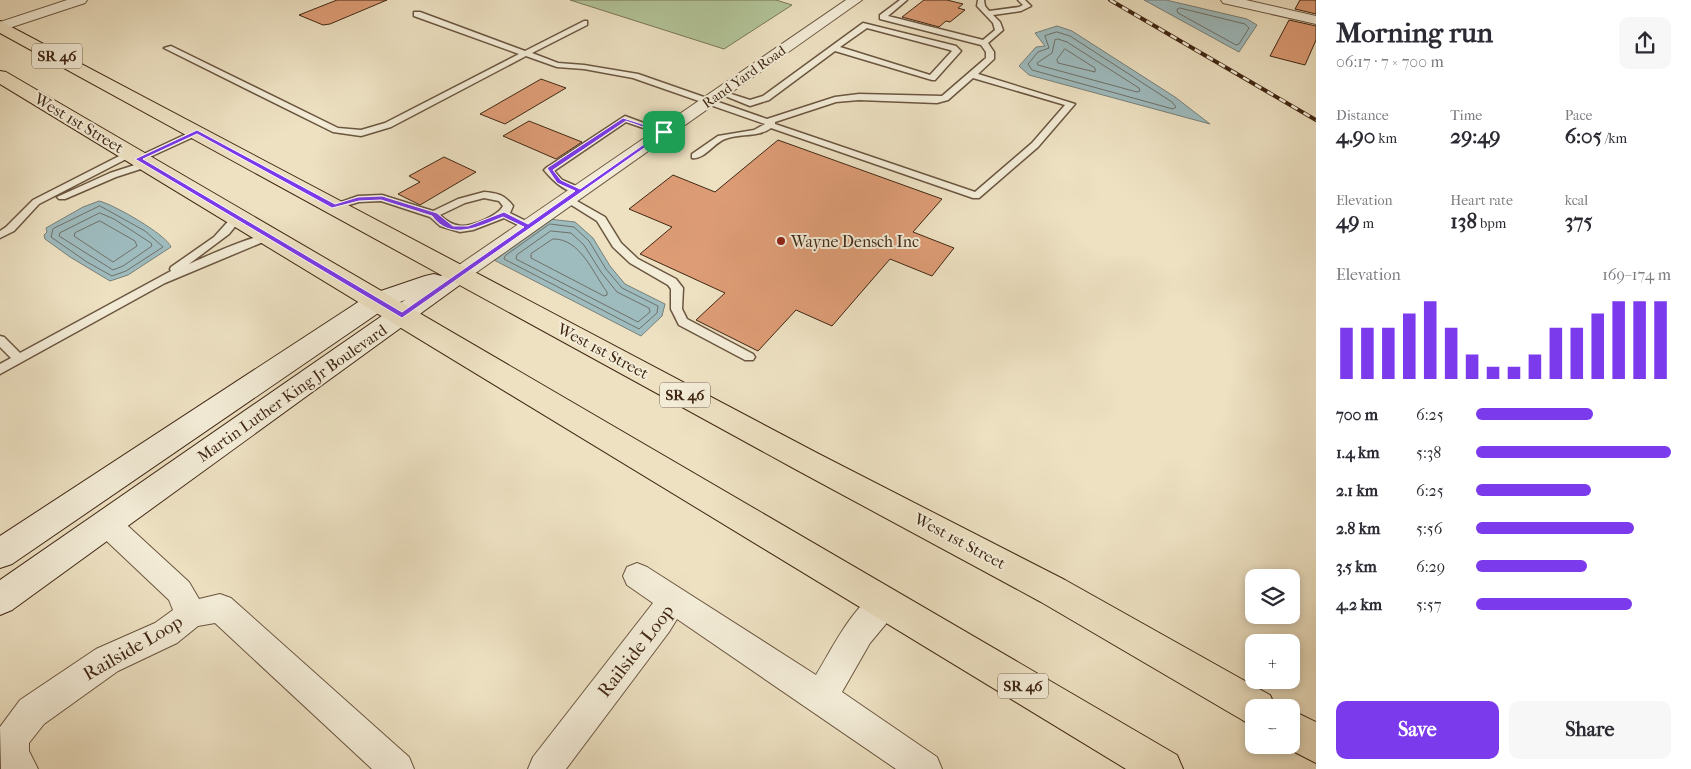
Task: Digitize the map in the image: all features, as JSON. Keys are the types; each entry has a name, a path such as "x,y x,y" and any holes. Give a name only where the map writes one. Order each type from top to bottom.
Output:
{"main road":[{"name":"West 1st Street","path":"0,26 1053,591 1245,701"},
{"name":"West 1st Street","path":"0,76 1163,769"},
{"name":"Martin Luther King Jr Boulevard","path":"0,554 378,301 460,274"},
{"name":"Martin Luther King Jr Boulevard","path":"0,599 460,274"},
{"path":"1300,734 1316,744"}],"street":[{"path":"0,26 80,0"},
{"name":"Rand Yard Road","path":"460,274 855,0"},
{"path":"1228,0 1316,20"},
{"name":"Railside Loop","path":"106,523 179,591 191,614"},
{"path":"637,576 672,599"},
{"name":"Railside Loop","path":"546,769 658,622 672,599 925,769"},
{"path":"821,698 859,633 884,603"},
{"name":"Railside Loop","path":"22,769 12,756 12,738 32,712 107,660 166,633 191,614 220,608 397,769"}],"lane":[{"path":"695,156 726,136 753,133 769,123 835,100 859,97 937,100 945,98 990,59 990,52 984,44 883,17 904,0"},
{"path":"981,0 981,6 996,22 999,30 984,44"},
{"path":"988,13 1021,9 1027,6 1021,0"},
{"path":"417,14 557,65 584,67 635,76 976,196 1036,146 1071,104 973,75"},
{"path":"168,48 336,130 361,133 388,125 584,22"},
{"path":"722,92 750,103 766,98 834,48 866,25 953,48 957,52 932,78 834,48"},
{"path":"664,132 625,119 549,170 559,182 601,218 617,245 634,261 672,282 677,288 674,306 676,313 683,322 749,358"},
{"path":"22,217 197,132"},
{"path":"0,235 22,217 36,202 43,198 105,168 138,159"},
{"path":"335,206 358,199 382,198 434,215 444,224 460,229 469,228 504,214 508,206 507,203 498,198 482,196 459,201 434,215"},
{"path":"504,214 528,226"},
{"path":"161,280 218,238 233,225 237,218"},
{"path":"0,370 161,280 231,250 270,237"},
{"path":"0,340 19,359"}],"green space":[{"path":"570,0 776,0 792,5 724,49"}],"water":[{"path":"1144,0 1166,0 1247,19 1257,25 1239,52"},
{"path":"1057,26 1072,31 1175,97 1210,124 1029,75 1019,66 1036,47 1045,46 1035,33"},
{"path":"99,201 116,208 150,228 160,235 171,247 128,275 110,281 70,257 45,239 46,228 83,207"},
{"path":"549,219 575,222 593,238 610,266 625,284 665,304 662,316 641,336 492,259"}],"building":[{"path":"337,0 387,0 330,24 323,25 299,15"},
{"path":"924,0 947,0 963,4 958,8 965,10 950,22 946,21 939,27 902,17"},
{"path":"1300,0 1316,0 1316,14 1295,9"},
{"path":"1289,20 1316,26 1316,40 1305,65 1270,56"},
{"path":"541,79 566,88 505,124 480,114"},
{"path":"529,121 582,142 556,159 503,136"},
{"name":"Wayne Densch Inc","path":"778,140 942,199 913,232 954,248 932,276 890,259 832,326 796,310 758,351 696,320 725,293 640,254 672,227 629,209 673,175 715,192"},
{"path":"444,157 476,172 420,205 398,194 420,182 409,176"}],"railway":[{"path":"1110,0 1316,120"}],"place":[{"name":"Wayne Densch Inc","path":"781,241"}],"route":[{"path":"664,132 580,191 568,199 528,226 402,316 138,159 197,132 335,206 358,199 382,198 434,215 452,228 469,228 495,220 504,214 528,226 580,191 559,182 549,170 625,119 664,132"}]}
